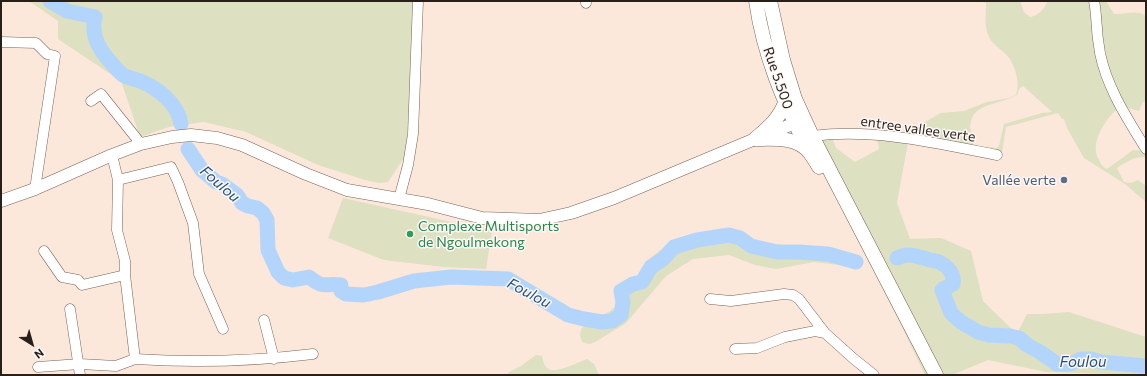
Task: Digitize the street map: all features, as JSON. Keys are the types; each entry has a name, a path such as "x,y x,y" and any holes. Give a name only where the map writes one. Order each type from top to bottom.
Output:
{"main road":[{"name":"Rue 5.500","path":"756,1 758,17 769,60 785,103 812,136 814,151"},
{"name":"Rue 5.500","path":"770,1 783,60 795,99 800,122 814,151"},
{"path":"754,139 775,121 782,112 785,103"},
{"path":"754,139 788,140 797,143 814,151 832,173 936,375"},
{"path":"814,151 831,189 925,375"}],"street":[{"path":"399,198 408,165 413,134 418,1"},
{"path":"1094,1 1100,54 1108,82 1146,149"},
{"path":"1,42 36,42 47,54 55,56 34,189"},
{"path":"91,101 101,94 141,144"},
{"path":"1,202 141,144 172,137 191,135 217,138 242,145 306,174 347,190 428,204 482,218 539,220 571,213 614,198 754,139 800,122"},
{"name":"entree vallee verte","path":"812,136 832,133 894,136 997,155"},
{"path":"112,155 118,180 117,230 125,262 125,275 135,359"},
{"path":"118,180 171,167 193,223 199,274 223,329"},
{"path":"44,251 62,277 78,280 82,285 125,275"},
{"path":"710,299 731,301 784,294 793,295 798,299 825,333 874,375"},
{"path":"70,309 80,364 80,375"},
{"path":"264,320 274,359"},
{"path":"735,349 757,348 785,337 814,331 825,333"},
{"path":"38,367 80,364 116,366 135,359 165,361 274,359 314,354"}],"green space":[{"path":"29,1 417,1 406,150 404,158 388,182 379,183 318,165 246,132 204,122 169,127 140,137 121,81 58,39 58,21"},
{"path":"981,1 1020,1 1024,12 1030,17 1039,13 1048,1 1106,1 1114,14 1139,13 1146,16 1146,101 1143,102 1139,111 1125,107 1113,113 1098,136 1096,148 1100,163 1107,169 1133,150 1146,151 1146,157 1134,158 1117,168 1124,182 1131,183 1138,180 1145,185 1146,202 1125,184 1084,158 1067,128 1064,119 1062,119 1058,113 1006,127 1002,153 911,137 908,133 914,128 941,113 964,111 987,102 1009,98 1016,95 1018,86 1016,72 1012,63 1008,56 991,40 987,33 986,3","holes":["1023,86 1052,112 1042,113 1004,124 999,146 997,148 973,144 971,120 975,113 988,105 1017,95 1019,89"]},
{"path":"876,133 909,137 897,203 910,239 941,238 971,251 983,301 1017,334 1027,314 1069,312 1146,337 1146,375 1046,372 988,360 952,375 925,375 824,175 819,152 812,136 831,134 836,148 855,162 879,149"},
{"name":"Complexe Multisports de Ngoulmekong","path":"343,198 492,231 486,269 444,267 384,260 328,238"},
{"path":"717,231 760,242 832,249 838,251 842,257 839,265 814,262 776,269 755,265 729,255 693,259 666,276 626,323 595,342 589,344 582,342 580,335 581,329 586,324 610,311 620,303 650,258 666,246 690,235"},
{"path":"536,355 542,356 545,366 550,370 561,369 587,359 594,364 599,375 507,375 509,372 521,366"}],"waterway":[{"name":"Foulou","path":"50,1 67,11 95,17 95,38 105,55 123,75 147,84 160,92 176,110 181,124"},
{"name":"Foulou","path":"188,149 202,170 216,182 222,184 237,195 242,203 257,208 263,213 267,220 268,250 278,272 284,278 293,280 309,277 324,285 341,285 341,291 346,294 364,295 414,281 451,277 508,279 568,315 602,322 612,321 621,315 623,302 621,291 633,284 642,282 651,267 663,259 674,247 697,240 729,235 740,238 751,246 777,252 828,254 856,262"},
{"name":"Foulou","path":"897,258 905,255 912,255 938,261 945,266 953,277 953,284 942,290 951,313 961,322 978,332 989,335 1019,338 1027,345 1057,364 1070,364 1081,359 1091,359 1101,362 1146,366"}],"place":[{"name":"Vallée verte","path":"1064,180"},
{"name":"Complexe Multisports de Ngoulmekong","path":"410,234"}]}
